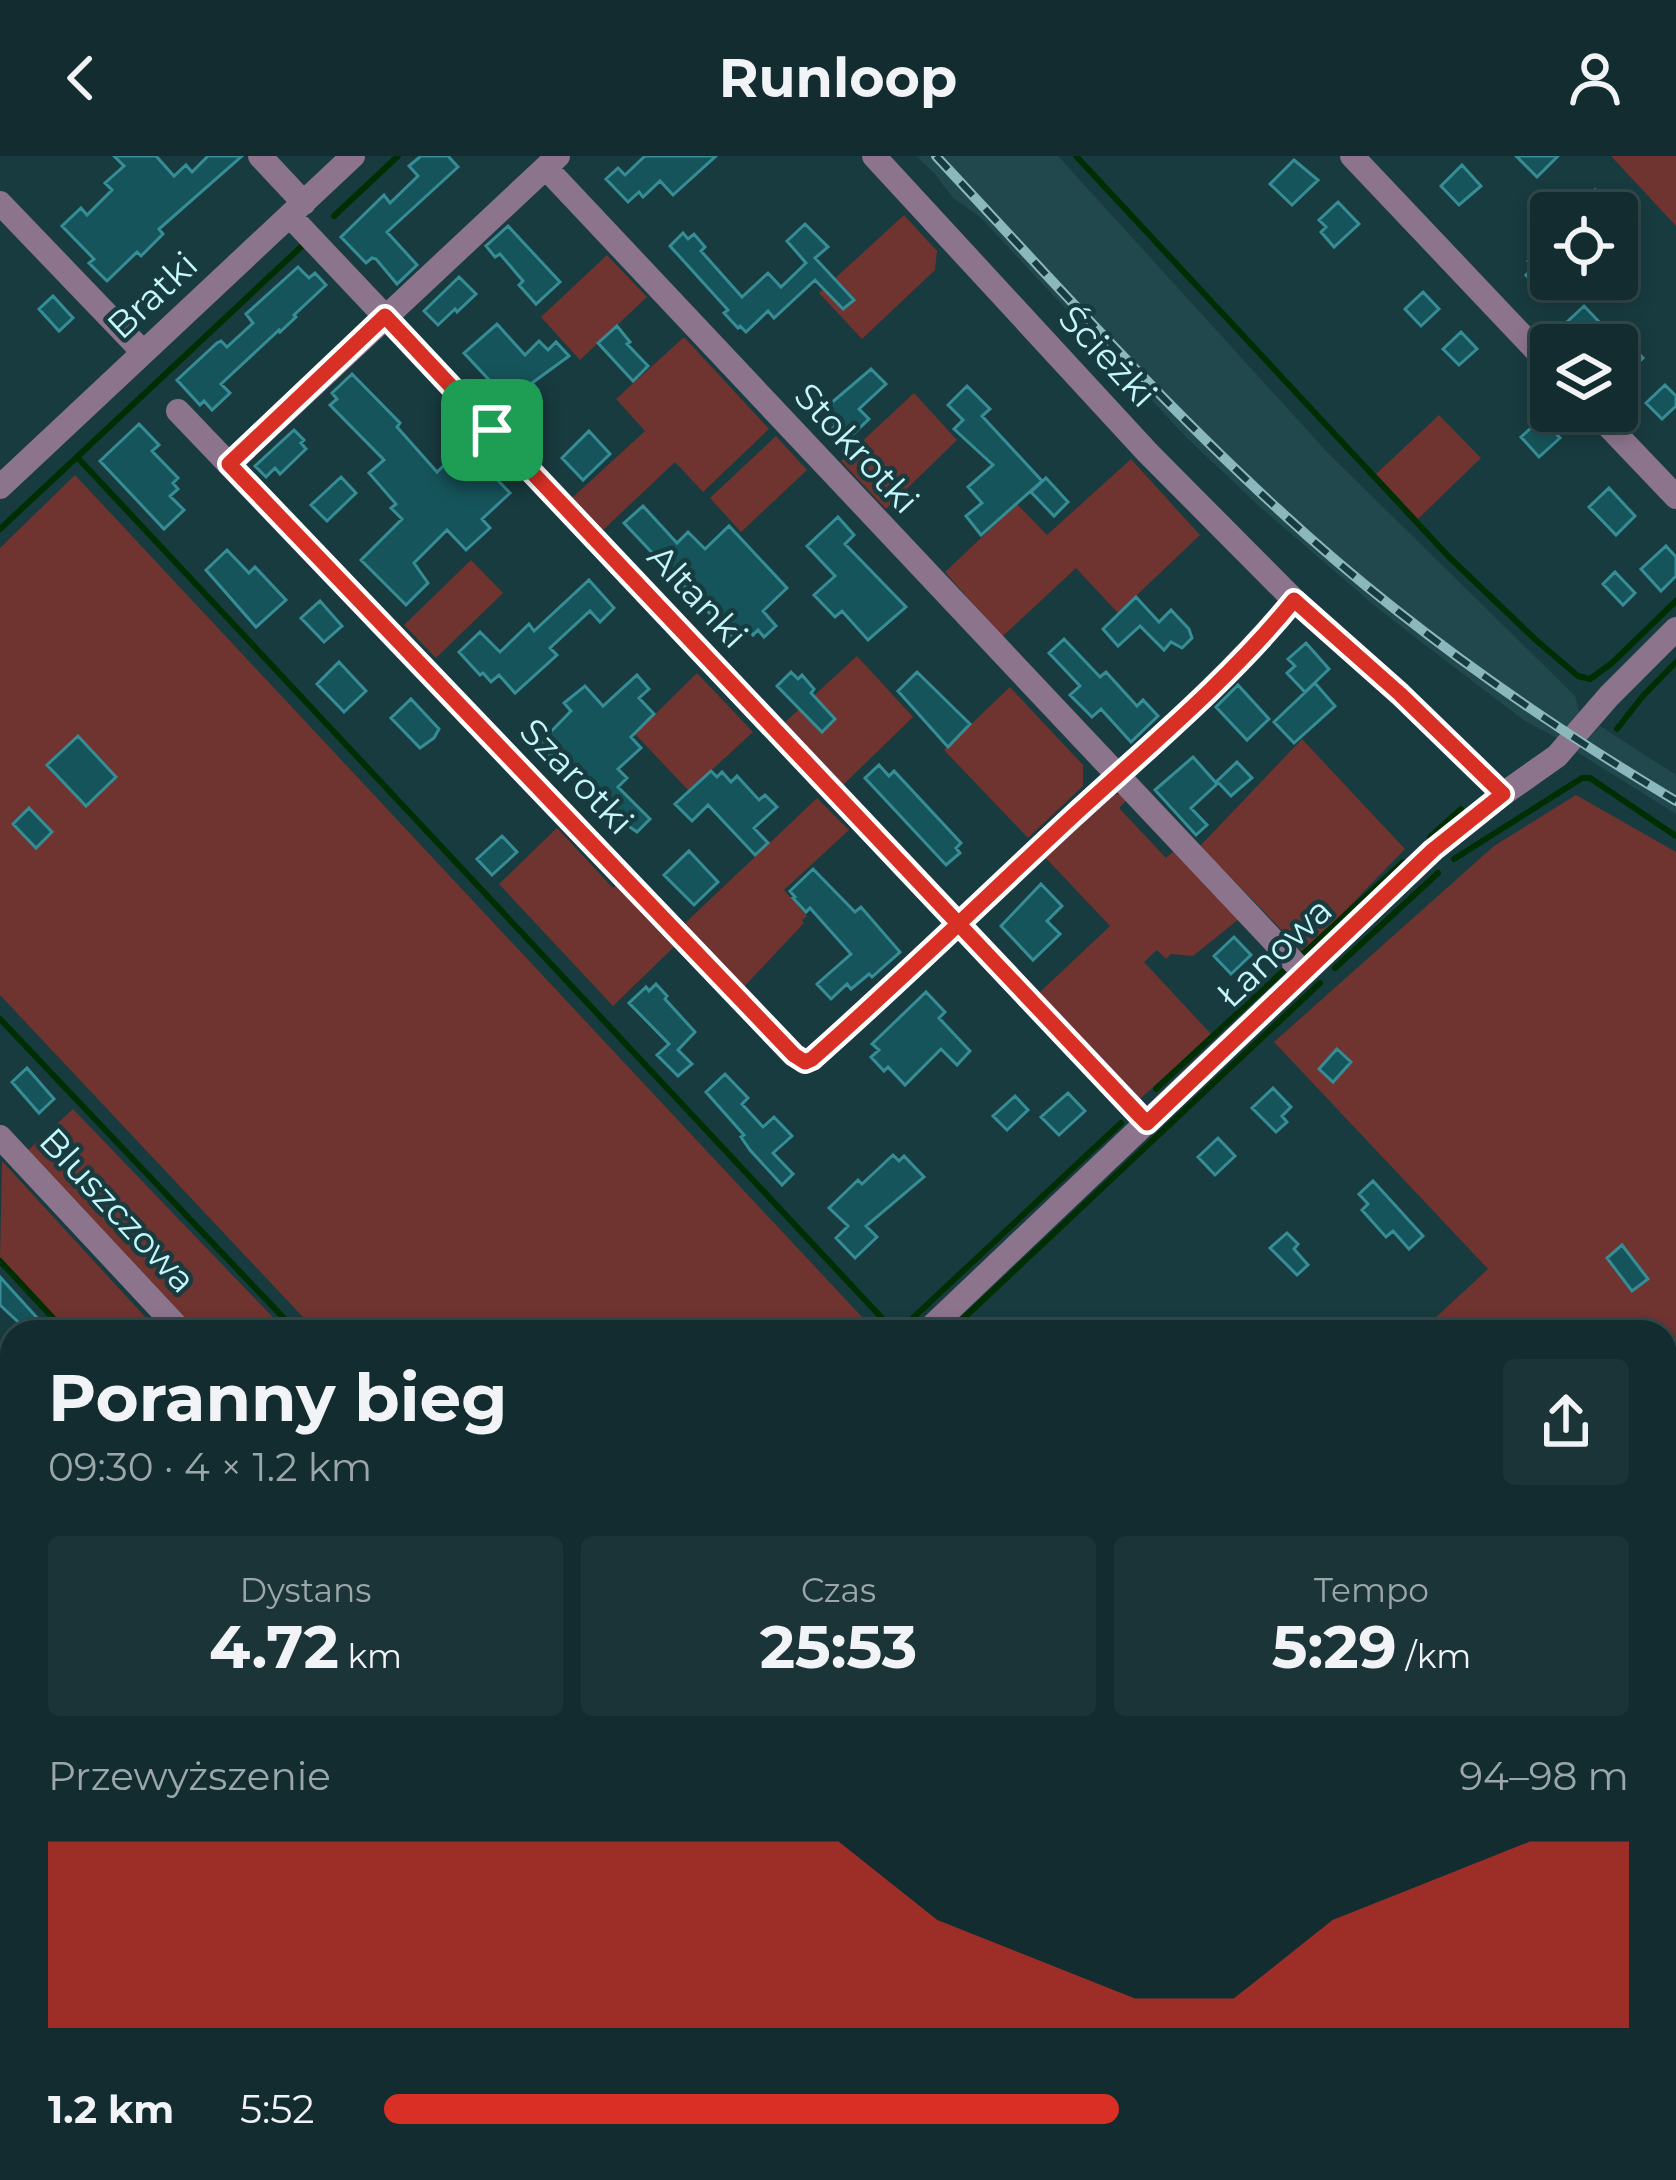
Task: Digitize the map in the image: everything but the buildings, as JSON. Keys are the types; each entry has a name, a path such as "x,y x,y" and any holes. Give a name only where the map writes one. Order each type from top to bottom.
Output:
{"street":[{"name":"Altanki","path":"260,156 385,316 1147,1123"},
{"name":"Bratki","path":"0,487 353,156"},
{"name":"Ścieżki","path":"874,156 1148,452 1294,600 1503,794"},
{"path":"1352,156 1530,344"},
{"name":"Stokrotki","path":"385,316 552,162 1116,776 1304,973"},
{"path":"0,202 143,352"},
{"path":"229,464 385,316"},
{"name":"Szarotki","path":"178,411 794,1055 805,1062 812,1059 959,924"},
{"path":"1614,432 1676,497"},
{"path":"959,924 1266,634 1294,600"},
{"name":"Łanowa","path":"939,1320 1433,850 1557,756 1676,629"},
{"name":"Bluszczowa","path":"0,1137 171,1320"},
{"path":"0,1828 0,1838"}],"shaded area":[{"path":"916,156 1058,156 1327,452 1575,696 1580,714 1559,739 1525,721 1421,642 1259,506 1185,436 980,217 953,198"},
{"path":"1611,156 1676,156 1676,226"},
{"path":"904,215 937,251 935,270 862,339 819,293"},
{"path":"607,255 647,297 580,360 541,317"},
{"path":"684,337 769,429 703,492 675,462 603,530 572,498 645,431 616,399"},
{"path":"914,393 957,440 886,509 841,461"},
{"path":"1439,415 1481,458 1418,519 1376,474"},
{"path":"776,436 807,470 741,532 710,498"},
{"path":"1131,459 1200,535 1118,613 1076,568 1002,637 945,572 1017,504 1047,535"},
{"path":"75,475 865,1320 306,1320 0,995 0,548"},
{"path":"471,560 503,593 436,658 404,625"},
{"path":"857,656 913,717 842,786 783,724"},
{"path":"697,673 753,732 689,791 635,734"},
{"path":"1010,687 1083,765 1083,786 1028,838 944,750"},
{"path":"1600,726 1676,775 1676,814 1577,752"},
{"path":"1302,739 1405,849 1304,953 1200,846"},
{"path":"1122,794 1127,800 1119,808 1166,858 1175,850 1239,919 1193,956 1171,954 1166,959 1157,950 1144,962 1211,1034 1140,1099 1039,993 1110,926 1043,855 1108,795"},
{"path":"1576,795 1676,852 1676,1320 1433,1320 1488,1269 1274,1042 1494,846"},
{"path":"817,798 849,830 784,890 807,916 804,923 741,990 681,927"},
{"path":"557,828 613,888 620,882 675,946 613,1006 499,884"},
{"path":"73,1109 275,1320 180,1320 25,1153"},
{"path":"2,1161 148,1320 57,1320 0,1259"}],"waterway":[{"path":"334,216 398,156"},
{"path":"1076,156 1449,557 1578,676 1590,679 1612,663 1676,601"},
{"path":"77,457 303,245"},
{"path":"0,529 77,457 884,1320"},
{"path":"1617,729 1676,662"},
{"path":"1454,859 1582,778 1590,778 1676,836"},
{"path":"1430,837 1461,809"},
{"path":"1304,953 1403,862"},
{"path":"1335,968 1438,873"},
{"path":"1156,1089 1284,970"},
{"path":"962,1320 1320,983"},
{"path":"0,1019 286,1320"},
{"path":"911,1320 1121,1123"},
{"path":"0,1261 55,1320"}],"railway":[{"path":"936,156 1147,381 1325,551 1470,666 1676,801"}],"route":[{"path":"492,430 385,316 229,464 805,1062 883,997 959,924 1266,634 1294,600 1503,794 1433,850 1147,1123 1140,1116 1050,1020 959,924 743,695 492,430"}]}
